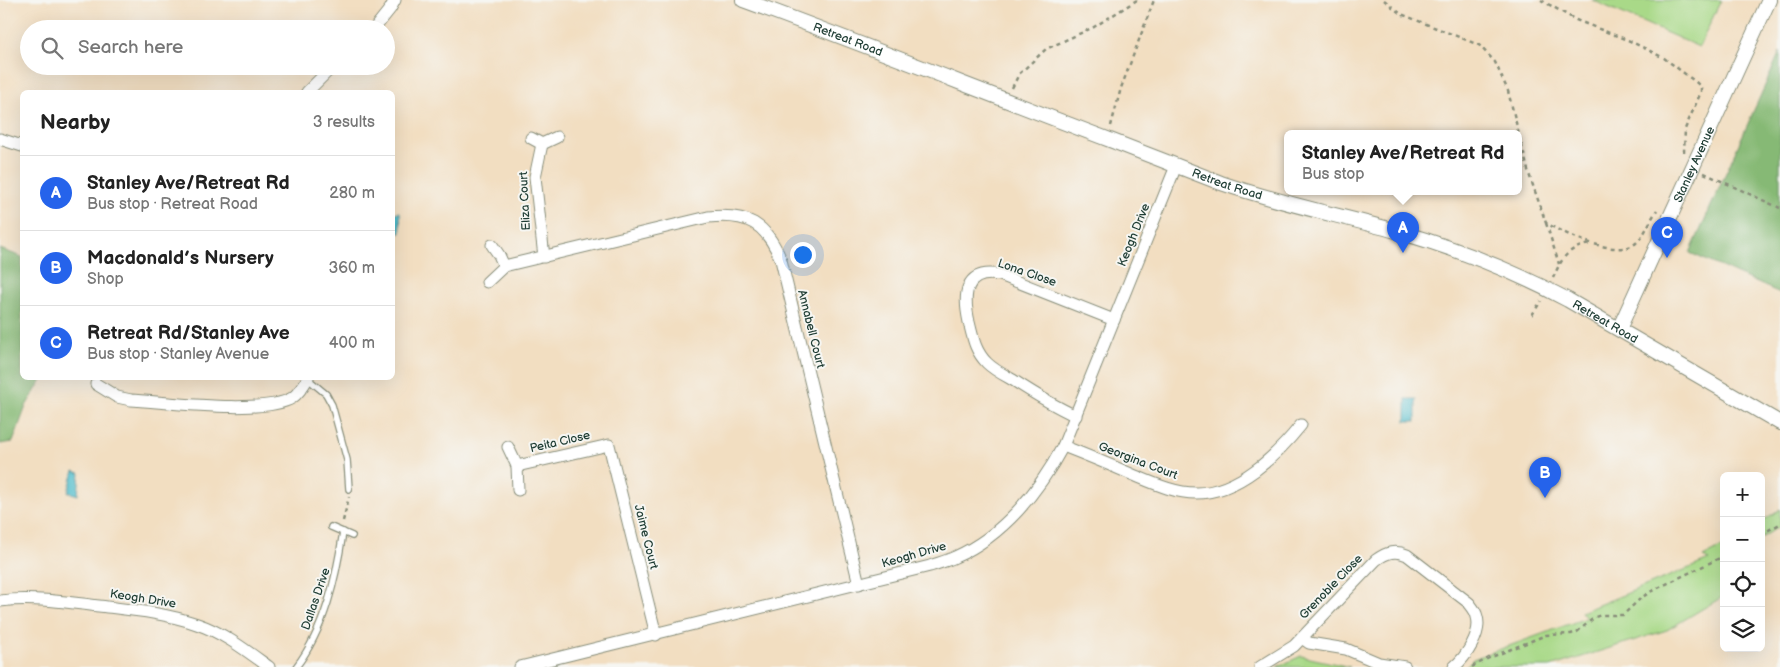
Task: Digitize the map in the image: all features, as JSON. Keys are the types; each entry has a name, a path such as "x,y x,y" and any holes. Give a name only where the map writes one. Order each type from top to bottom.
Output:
{"street":[{"path":"381,20 395,0"},
{"name":"Retreat Road","path":"743,0 858,42 1176,166 1271,198 1420,238 1497,267 1547,289 1780,423"},
{"name":"Stanley Avenue","path":"1619,329 1686,165 1769,0"},
{"path":"309,90 324,75"},
{"path":"531,138 542,144 557,137"},
{"path":"0,139 20,145"},
{"name":"Eliza Court","path":"542,144 535,177 544,256"},
{"name":"Keogh Drive","path":"520,667 930,566 956,557 977,545 1000,528 1020,509 1041,484 1064,446 1176,166"},
{"name":"Annabell Court","path":"487,282 504,266 714,216 732,216 757,224 774,243 781,260 859,584"},
{"path":"492,245 504,266"},
{"name":"Lona Close","path":"1076,416 1047,401 989,365 980,356 974,344 966,306 968,287 973,279 980,275 1000,275 1114,320"},
{"path":"96,384 117,397 131,400 239,406 266,404 291,399 304,386 307,380"},
{"name":"Georgina Court","path":"1064,446 1164,487 1184,492 1210,492 1232,484 1254,471 1273,457 1301,425"},
{"name":"Peita Close","path":"517,466 609,445"},
{"name":"Jaime Court","path":"609,445 656,635"},
{"name":"Peita Close","path":"508,448 517,466 518,490"},
{"name":"Grenoble Close","path":"1260,667 1285,653 1302,638 1376,560 1384,554 1392,552 1400,552 1407,555 1469,603 1474,609 1478,618 1475,635 1464,656 1454,667"},
{"name":"Keogh Drive","path":"0,601 35,600 64,602 173,617 198,624 216,632 269,667"},
{"name":"Grenoble Close","path":"1302,638 1310,643 1346,650 1379,663 1405,667"}],"lane":[{"path":"310,380 326,394 332,405 347,460 348,488"},
{"path":"331,527 352,536"},
{"name":"Dallas Drive","path":"296,667 313,639 323,615 334,583 343,532"}],"path":[{"path":"1006,101 1019,74 1046,49 1094,27 1137,0"},
{"path":"1108,139 1121,88 1154,0"},
{"path":"1384,0 1401,14 1479,45 1495,62 1508,91 1518,130"},
{"path":"1541,0 1576,20 1630,41 1664,58 1697,83 1701,92 1685,129 1684,151 1686,165 1780,208"},
{"path":"1522,146 1529,174 1559,264"},
{"path":"1546,223 1557,230 1592,244 1617,249 1630,247 1640,238 1659,207"},
{"path":"1547,289 1559,264 1575,247 1592,244"},
{"path":"343,532 342,526 350,494 348,488"},
{"path":"1765,532 1780,524"},
{"path":"1472,667 1489,658 1546,635 1577,632 1595,617 1623,615 1650,592 1720,558"}],"green space":[{"path":"1592,0 1721,0 1699,47"},
{"path":"1780,52 1780,293 1690,253"},
{"path":"0,249 20,256 20,380 42,380 26,406 13,442 0,444"},
{"path":"1780,509 1780,526 1765,535 1765,519"},
{"path":"1720,548 1720,598 1667,630 1550,667 1465,667 1473,659 1586,618 1581,612 1709,560 1703,557"},
{"path":"1301,656 1350,667 1277,667"}],"water":[{"path":"400,212 401,233 395,234 395,213"},
{"path":"1406,399 1416,399 1416,421 1406,421"},
{"path":"74,471 80,473 78,495 68,492"}],"place":[{"name":"Stanley Ave/Retreat Rd","path":"1403,253"},
{"name":"Retreat Rd/Stanley Ave","path":"1667,258"},
{"name":"Macdonald’s Nursery","path":"1545,498"}]}
